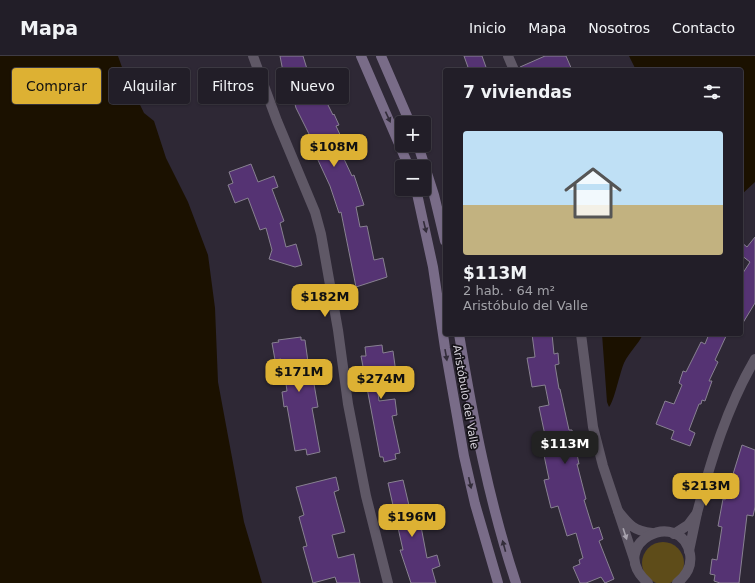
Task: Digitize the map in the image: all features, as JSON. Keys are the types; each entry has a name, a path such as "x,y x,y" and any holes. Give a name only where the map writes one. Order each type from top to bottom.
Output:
{"street":[{"path":"252,56 315,212 321,234 348,404 366,496 388,583"},
{"path":"361,56 406,160"},
{"path":"381,56 407,116"},
{"path":"508,56 513,68"},
{"path":"420,152 434,195 443,233"},
{"name":"Aristóbulo del Valle","path":"418,196 433,267 443,334"},
{"name":"Aristóbulo del Valle","path":"443,336 464,456 475,504 498,583"},
{"name":"Aristóbulo del Valle","path":"460,336 474,421 486,480 516,583"},
{"path":"581,336 593,427 603,466 636,566 645,581"},
{"path":"688,583 689,551 697,513 708,473 726,418 755,359"},
{"path":"618,511 634,528 640,532 667,532 674,534 681,538 689,551"},
{"path":"674,534 688,525 697,513"},
{"path":"636,566 635,558 640,543 652,533"},
{"path":"677,583 683,578 688,570"}],"shaded area":[{"path":"0,56 118,56 122,68 109,68 109,104 140,104 144,113 154,121 166,158 188,202 208,255 215,308 218,382 244,522 262,583 0,583"},
{"path":"629,56 755,56 755,182 743,193 743,68 635,68"},
{"path":"602,336 642,336 624,363 613,399 609,407 607,402"},
{"path":"663,542 678,548 684,563 678,578 663,584 648,578 642,563 648,548"}],"building":[{"path":"280,56 303,56 307,68 282,68"},
{"path":"464,56 482,56 486,68 468,68"},
{"path":"545,56 566,56 571,68 520,68"},
{"path":"295,104 328,104 333,115 334,114 339,125 336,126 350,156 344,159 352,176 354,175 364,205 356,207 360,227 367,226 374,260 383,258 387,277 356,287 341,212 339,213 330,186 311,145 314,144"},
{"path":"251,164 258,182 274,176 278,187 272,189 284,221 280,223 286,247 296,244 302,265 295,267 269,259 272,250 266,228 260,230 248,198 235,203 228,185 233,183 229,172"},
{"path":"755,237 755,303 743,323 743,273 750,262 743,257 743,244 747,247"},
{"path":"532,336 552,336 554,354 558,353 559,364 555,365 559,389 569,430 572,430 579,464 577,464 586,499 584,500 593,529 599,527 603,539 599,541 614,579 605,583 601,577 586,583 580,583 573,567 580,564 579,560 583,558 576,533 567,536 558,506 551,508 544,480 549,479 541,441 546,440 539,407 549,405 545,385 532,387 527,358 535,357"},
{"path":"708,336 726,336 715,360 718,362 709,381 712,381 705,401 702,400 701,404 699,404 689,430 695,433 690,446 671,439 674,431 656,424 665,401 674,404 682,385 679,383 683,371 686,372 701,342 705,344"},
{"path":"301,337 301,340 305,340 311,384 314,384 318,407 312,408 320,452 307,455 306,449 295,451 287,406 284,407 282,392 287,391 283,362 281,359 275,360 272,343 279,342 278,340"},
{"path":"382,345 383,353 393,351 396,373 376,376 379,401 395,399 397,415 392,416 400,453 395,454 396,459 384,462 383,457 380,457 361,356 366,356 365,347"},
{"path":"742,445 755,450 755,507 753,516 747,515 739,583 720,583 714,581 715,575 710,574 712,559 717,560 722,527 718,526 723,499 725,500"},
{"path":"336,477 339,490 334,492 345,532 332,535 338,558 354,554 360,583 337,583 335,577 313,583 303,547 307,546 299,517 304,515 296,487"},
{"path":"403,480 412,518 419,516 427,558 437,555 440,566 432,569 436,583 411,583 400,550 403,550 388,483"}]}
